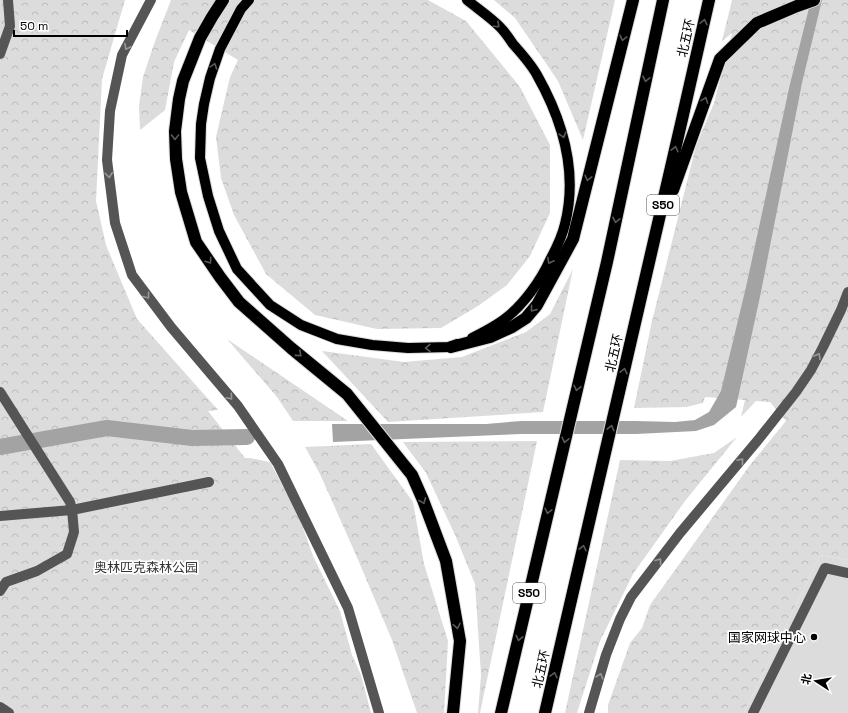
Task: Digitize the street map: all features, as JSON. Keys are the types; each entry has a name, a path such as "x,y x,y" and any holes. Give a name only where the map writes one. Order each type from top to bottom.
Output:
{"highway":[{"path":"223,0 200,38 183,81 179,98 175,131 176,159 181,192 196,242 239,302 291,348 347,394 412,475 446,562 460,642 453,713"},
{"path":"451,347 490,337 512,327 526,318 537,305 573,239 633,0"},
{"name":"S50","path":"501,713 608,255 663,0"},
{"name":"北五环","path":"545,713 709,0"},
{"path":"654,242 720,59 757,23 814,0"}],"main road":[{"path":"249,0 241,9 220,49 210,78 201,124 200,158 208,196 219,231 237,269 270,305 301,325 337,339 372,345 408,348 451,347 485,332 506,318 523,301 540,280 559,242 565,225 569,205 570,181 564,136 537,74 500,27 467,0"}],"street":[{"path":"0,54 10,26 8,0"},
{"path":"151,0 122,55 110,111 107,160 115,223 132,276 170,327 238,406 278,464 348,608 379,713"},
{"path":"589,713 606,656 620,619 631,598 680,533 796,392 811,370 823,347 848,292"},
{"path":"0,392 71,506 74,532 67,554 37,571 6,582 0,591"},
{"path":"0,516 71,506 209,482"},
{"path":"753,713 825,568 848,573"},
{"path":"0,707 8,713"}],"green space":[{"name":"奥林匹克森林公园","path":"0,0 125,0 102,79 96,201 106,245 137,319 218,410 208,411 245,458 270,462 298,514 313,556 340,611 352,655 361,675 371,713 0,713"},
{"path":"171,0 428,0 466,21 520,87 550,145 550,213 530,256 507,285 478,306 441,328 377,329 315,315 266,274 234,215 221,178 216,137 230,77 238,60 189,30 174,62 165,110 140,130 139,106 143,77"},
{"path":"494,0 615,0 583,140 558,81 515,18"},
{"path":"732,0 848,0 848,560 820,555 744,713 608,713 608,705 630,643 642,628 650,605 750,465 786,421 770,402 756,401 741,417 745,400 705,397 703,403 686,407 634,408 652,321 696,146 714,103 732,33 722,41"},
{"path":"573,269 543,412 388,422 322,351 404,362 462,357 526,332 550,314"},
{"path":"227,339 348,421 293,421 277,397"},
{"path":"737,437 685,501 633,574 600,641 577,713 565,713 620,460 670,461 714,453"},
{"path":"537,441 480,713 478,713 481,675 475,584 456,537 426,473 403,442"},
{"path":"371,444 413,502 424,564 448,641 444,713 417,713 392,640 320,474 305,447"},
{"name":"国家网球中心","path":"820,555 848,560 848,713 744,713"}],"shaded area":[{"path":"811,0 822,0 802,83 761,292 736,407 714,425 696,431 636,434 522,434 333,442 332,424 486,424 521,421 675,422 695,420 709,412 721,391 746,287 790,84"}],"waterway":[{"path":"0,447 107,428 192,438 247,437"}],"place":[{"name":"国家网球中心","path":"814,637"}]}
